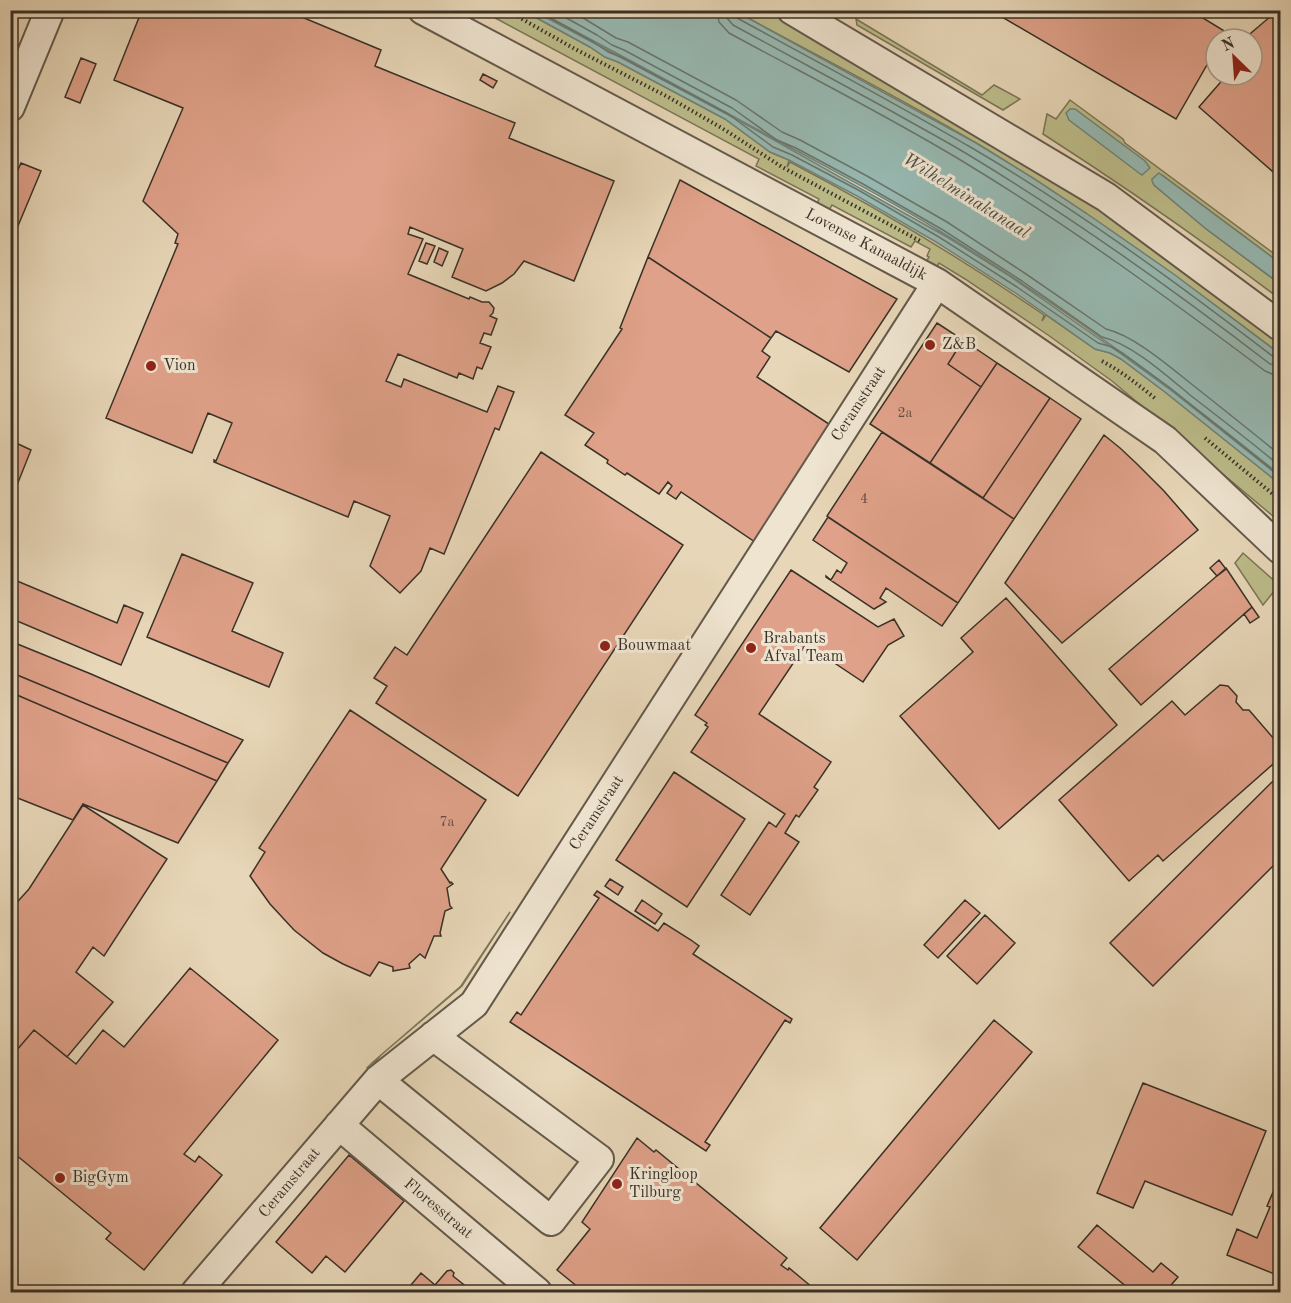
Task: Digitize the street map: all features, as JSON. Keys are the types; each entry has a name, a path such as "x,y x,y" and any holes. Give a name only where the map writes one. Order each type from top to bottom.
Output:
{"street":[{"path":"10,107 50,10"},
{"name":"Lovense Kanaaldijk","path":"423,10 937,283 1165,440 1277,551"},
{"path":"792,10 1106,196 1281,326"},
{"name":"Ceramstraat","path":"196,1293 378,1080 474,1004 937,283"},
{"path":"378,1080 551,1221 599,1159 433,1036"},
{"name":"Floresstraat","path":"339,1125 537,1293"}],"path":[{"path":"10,1280 25,1293"}],"green space":[{"path":"482,11 524,11 605,57 725,119 770,152 789,160 787,167 790,162 823,179 982,274 1044,315 1042,321 1046,315 1095,349 1121,359 1280,484 1280,522 1112,381 965,279 939,263 936,268 926,262 930,249 915,241 911,247 832,205 829,210 817,204 819,199 756,166 759,159"},
{"path":"735,11 780,11 984,128 1280,332 1280,354 1132,245 1017,168 918,110"},
{"path":"856,19 982,95 994,85 1020,99 1003,110 857,25"},
{"path":"1070,100 1280,258 1280,263 1162,175 1154,185 1205,228 1280,284 1280,299 1163,214 1043,134 1047,114 1056,119"},
{"path":"1243,553 1279,585 1263,605 1235,563"},
{"path":"510,912 462,986 389,1048 461,986"},
{"path":"381,1055 370,1070 367,1068 373,1062"}],"water":[{"path":"524,11 534,11 749,126 947,237 1008,275 1172,391 1280,477 1280,484 1121,359 1095,349 1014,292 936,242 857,196 770,152 725,119 605,57"},
{"name":"Wilhelminakanaal","path":"537,11 735,11 976,143 1033,178 1175,275 1280,354 1280,475 1117,349 990,262 868,189"},
{"path":"1070,109 1075,109 1145,161 1150,168 1142,175 1139,173 1069,120 1066,113"},
{"path":"1159,173 1280,263 1280,284 1205,228 1154,185 1152,179"}],"building":[{"path":"142,10 285,10 381,50 375,66 515,123 509,138 614,181 574,281 524,261 514,274 486,291 452,277 463,249 410,227 408,234 423,239 408,274 469,299 470,297 489,302 494,308 490,316 497,319 491,335 484,333 480,343 491,347 482,369 477,367 473,379 459,373 457,378 398,354 386,381 401,387 404,379 487,412 498,386 514,392 499,430 495,428 444,554 430,548 421,571 400,593 370,566 390,516 354,501 348,517 214,462 232,423 208,413 192,453 106,418 178,244 175,243 178,234 143,201 183,108 114,80"},
{"path":"990,10 1190,10 1218,27 1204,27 1204,70 1176,119"},
{"path":"1280,10 1280,178 1199,107 1216,87 1264,87 1264,27 1258,27"},
{"path":"81,58 96,64 80,103 65,97"},
{"path":"483,74 497,81 493,88 480,80"},
{"path":"21,163 41,171 10,245 10,188"},
{"path":"680,180 897,299 849,372 776,331 771,338 648,257"},
{"path":"426,243 435,246 427,264 419,261"},
{"path":"439,248 448,252 442,266 434,262"},
{"path":"648,257 771,338 762,351 770,357 757,377 832,426 755,542 681,492 676,499 667,493 672,486 668,482 659,494 607,463 608,460 585,445 594,433 565,415 622,329 620,328"},
{"path":"937,323 963,340 948,364 981,387 930,463 870,424"},
{"path":"963,340 997,363 981,387 948,364"},
{"path":"997,363 1050,398 983,498 930,463"},
{"path":"1050,398 1081,419 1014,519 983,498"},
{"path":"882,432 1014,519 958,603 827,516"},
{"path":"1104,435 1164,491 1198,530 1062,643 1005,583"},
{"path":"16,443 31,450 17,485 10,482 10,457"},
{"path":"541,452 683,545 518,796 376,703 387,686 374,678 395,647 407,655"},
{"path":"828,517 958,603 942,626 886,588 880,598 886,602 874,609 826,577 831,580 837,570 841,573 847,563 813,540"},
{"path":"182,554 253,583 232,631 283,653 269,687 147,637"},
{"path":"1219,560 1226,569 1217,576 1210,568"},
{"path":"1226,568 1252,607 1141,705 1109,669"},
{"path":"791,570 878,627 894,619 904,636 888,645 863,682 806,644 759,714 831,762 814,787 818,790 799,817 796,815 785,833 799,842 750,915 721,895 769,822 776,827 785,814 691,752 708,727 705,725 707,723 695,715"},
{"path":"10,578 117,623 124,605 143,613 121,665 10,618"},
{"path":"1006,598 1117,725 999,829 900,716 973,652 961,638"},
{"path":"1252,607 1259,617 1250,623 1244,614"},
{"path":"10,641 243,740 228,763 10,672"},
{"path":"10,672 228,763 217,781 10,692"},
{"path":"1220,685 1228,686 1237,696 1236,702 1243,710 1249,710 1280,746 1280,758 1163,861 1158,855 1129,881 1059,800 1172,701 1185,715"},
{"path":"10,692 217,781 178,843 83,804 73,820 10,795"},
{"path":"350,710 486,800 441,869 453,884 447,888 452,908 445,911 441,936 434,936 425,958 420,954 409,964 410,968 393,971 393,967 379,962 370,976 323,953 294,930 270,904 250,876 265,852 259,848"},
{"path":"674,772 745,819 687,907 616,860"},
{"path":"1280,774 1280,859 1153,986 1110,943"},
{"path":"83,805 167,859 104,956 93,947 76,972 113,1002 67,1057 34,1030 10,1058 10,910 29,889"},
{"path":"610,879 623,887 618,895 605,886"},
{"path":"597,891 658,931 664,923 691,940 699,946 693,954 792,1019 790,1023 785,1020 705,1142 710,1145 706,1151 510,1022 517,1012 521,1015 599,898 594,895"},
{"path":"10,895 18,901 10,910"},
{"path":"642,900 662,914 655,924 635,911"},
{"path":"965,900 980,913 938,958 924,945"},
{"path":"985,915 1015,943 977,984 947,956"},
{"path":"190,968 278,1040 184,1154 195,1162 199,1156 222,1175 144,1270 106,1239 111,1233 10,1150 10,1058 34,1030 76,1064 103,1030 124,1047"},
{"path":"994,1020 1032,1052 857,1260 820,1228"},
{"path":"1143,1083 1266,1131 1232,1215 1145,1181 1133,1208 1097,1193"},
{"path":"637,1138 654,1152 656,1150 787,1258 781,1265 788,1270 789,1268 812,1287 808,1292 584,1292 557,1270 590,1229 582,1222"},
{"path":"349,1155 404,1201 345,1272 326,1256 312,1273 276,1242"},
{"path":"1277,1183 1280,1185 1280,1265 1277,1275 1227,1255 1237,1229 1257,1238"},
{"path":"1097,1225 1153,1272 1161,1263 1178,1277 1165,1292 1133,1292 1078,1247"},
{"path":"451,1270 454,1273 453,1276 473,1292 405,1292 421,1273 435,1285 447,1271"}],"place":[{"name":"Z&B","path":"930,345"},
{"name":"Vion","path":"151,366"},
{"name":"Bouwmaat","path":"605,646"},
{"name":"Brabants Afval Team","path":"751,648"},
{"name":"BigGym","path":"60,1178"},
{"name":"Kringloop Tilburg","path":"617,1184"}]}
